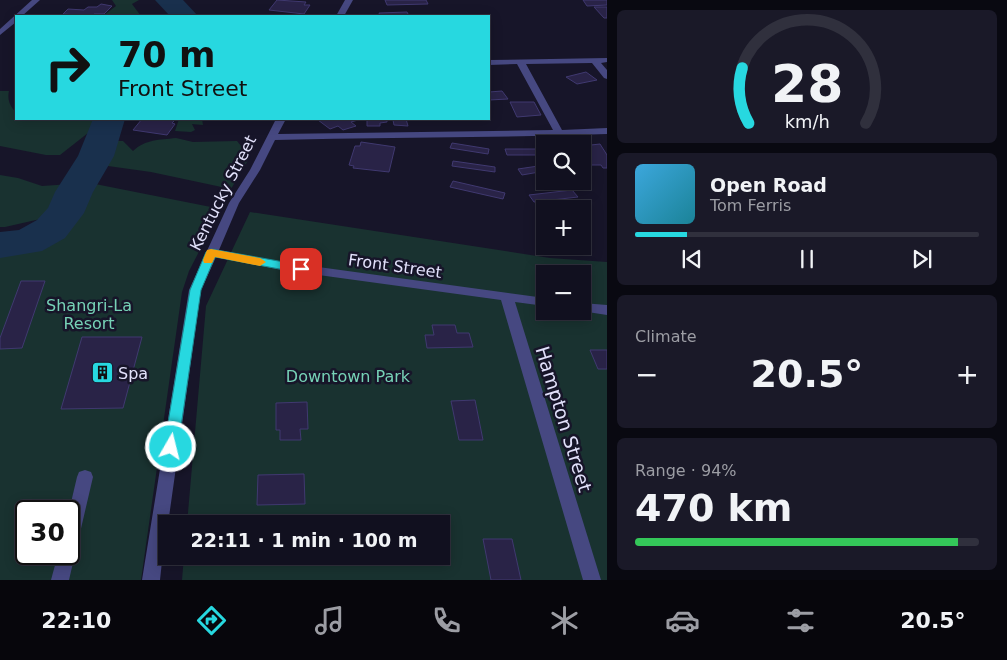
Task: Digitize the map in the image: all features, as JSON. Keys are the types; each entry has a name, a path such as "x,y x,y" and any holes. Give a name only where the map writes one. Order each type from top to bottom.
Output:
{"street":[{"path":"19,15 36,0"},
{"path":"341,15 349,0"},
{"path":"0,32 15,19"},
{"path":"594,60 607,76"},
{"path":"490,62 607,60"},
{"path":"520,61 560,134"},
{"name":"Kentucky Street","path":"151,580 195,290 234,203 255,170 280,120"},
{"path":"272,137 560,134 607,131"},
{"name":"Front Street","path":"211,252 282,266 536,301"},
{"name":"Hampton Street","path":"507,298 592,580"},
{"path":"591,308 607,310"},
{"path":"80,500 85,477"},
{"path":"60,580 63,565"}],"green space":[{"path":"112,0 139,0 132,4 140,15 104,15 116,6"},
{"path":"0,91 9,91 9,100 15,111 15,120 99,120 88,133 60,155 46,155 0,146"},
{"path":"179,120 202,120 203,125 192,124 195,130 191,132 175,131"},
{"path":"176,138 193,142 237,141 250,157 231,189 151,172 108,166 107,141 123,141 133,151 148,142"},
{"path":"0,175 18,178 42,186 71,184 64,200 49,217 0,227"},
{"name":"Shangri-La Resort","path":"85,182 221,209 189,271 182,292 141,580 0,580 0,248 27,246 41,241 58,228 71,211"},
{"name":"Downtown Park","path":"250,212 550,258 607,262 607,580 182,580 183,565 450,565 450,515 188,515 206,306"}],"building":[{"path":"277,0 306,2 304,5 310,5 304,14 269,10"},
{"path":"385,0 426,0 428,4 387,5"},
{"path":"583,0 607,0 607,5 587,6"},
{"path":"101,4 112,6 104,14 63,14 68,9 84,10 88,7 97,7"},
{"path":"594,7 607,7 607,18 604,18"},
{"path":"407,12 408,15 380,15 379,13"},
{"path":"586,72 597,80 577,84 566,77"},
{"path":"502,91 508,99 490,100 490,92"},
{"path":"510,102 534,102 541,115 517,117"},
{"path":"141,120 175,120 172,123 175,124 167,135 133,130"},
{"path":"318,120 358,120 351,122 356,126 343,130 338,126 330,129"},
{"path":"367,120 387,120 387,122 380,123 380,126 367,126"},
{"path":"393,120 406,120 408,126 394,125"},
{"path":"361,142 395,147 389,172 353,168 354,166 349,165 355,146 360,146"},
{"path":"452,143 489,149 488,154 450,148"},
{"path":"600,144 607,155 607,168 603,168 601,165 591,165 591,145"},
{"path":"505,149 536,149 536,155 507,155"},
{"path":"453,161 495,167 495,172 452,166"},
{"path":"536,166 536,173 522,175 518,169"},
{"path":"453,181 505,193 503,199 450,187"},
{"path":"572,190 578,197 536,200 534,202 529,195"},
{"path":"21,281 45,281 22,348 0,349 0,338"},
{"path":"432,325 455,325 457,333 469,333 473,347 427,348 425,335 434,335"},
{"name":"Spa","path":"82,337 142,337 123,408 61,409"},
{"path":"590,350 607,350 607,369 598,369"},
{"path":"475,400 483,440 459,440 451,401"},
{"path":"307,402 308,429 300,429 301,440 280,440 280,430 276,430 276,403"},
{"path":"304,474 305,504 257,505 258,475"},
{"path":"483,539 512,539 521,580 491,580"}],"waterway":[{"path":"168,0 184,15"},
{"path":"0,245 28,242 51,229 65,213 74,192 96,156 109,120"}],"slow traffic":[{"path":"208,260 211,252 260,262"}],"place":[{"name":"Spa","path":"102,373"}],"route":[{"path":"171,447 195,290 211,252 301,269"}]}
